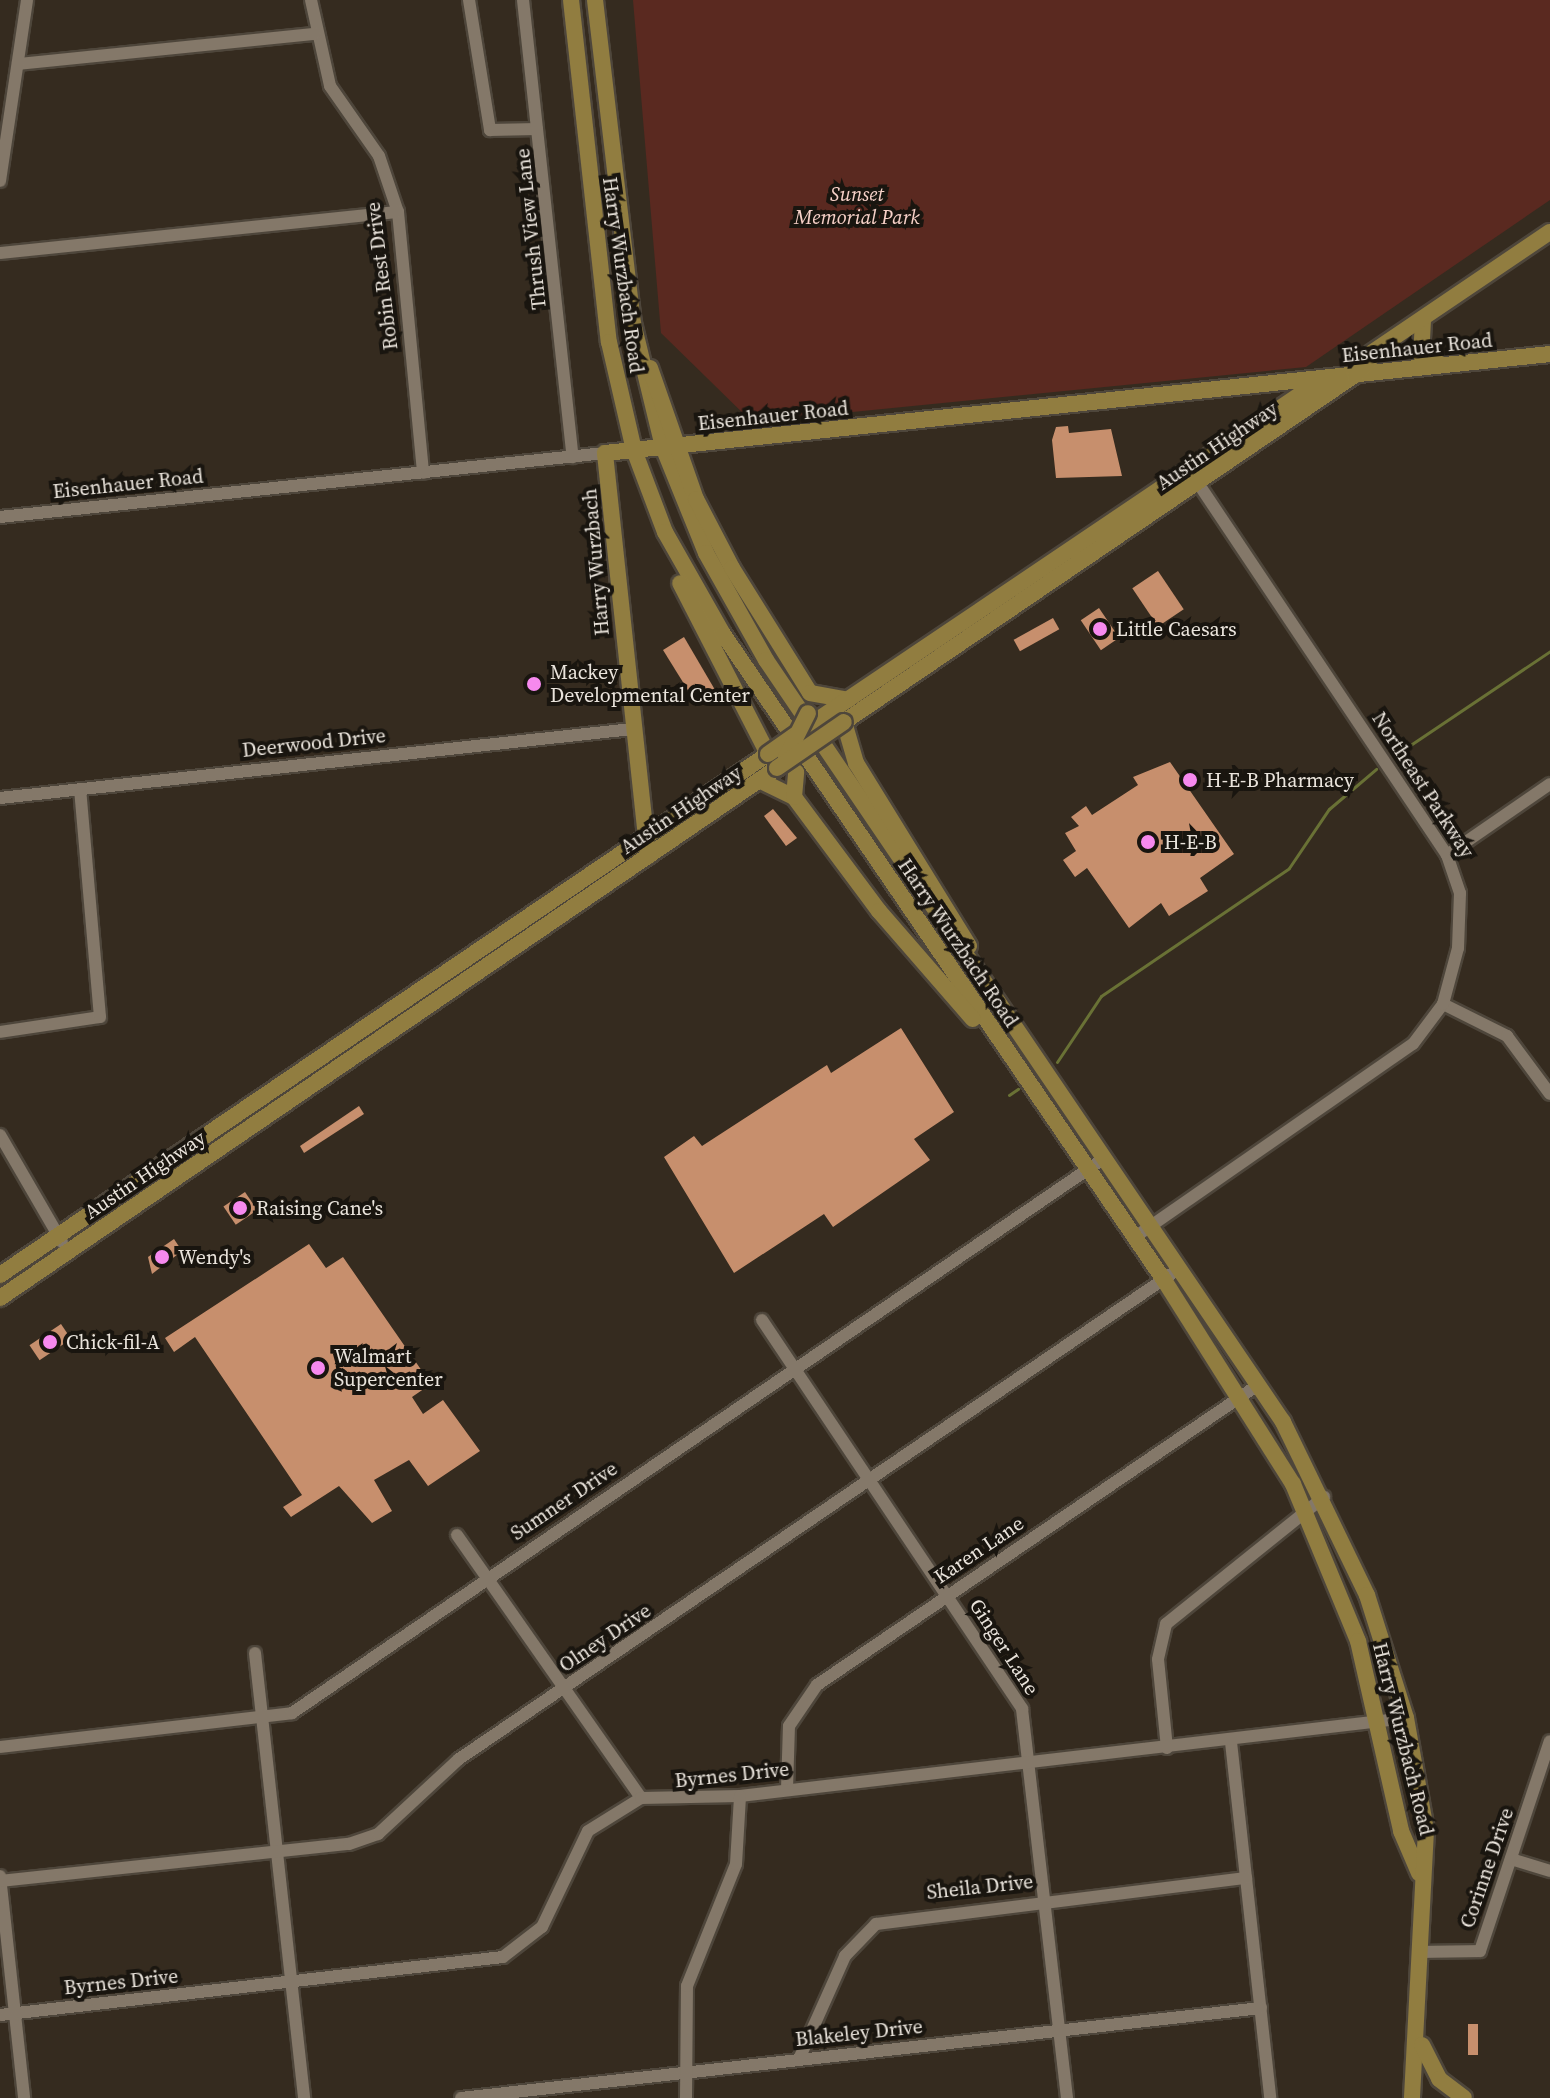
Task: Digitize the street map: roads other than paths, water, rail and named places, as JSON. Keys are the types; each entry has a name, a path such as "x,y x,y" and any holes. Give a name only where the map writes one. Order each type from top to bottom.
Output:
{"main road":[{"name":"Harry Wurzbach Road","path":"571,0 605,313 634,450 665,532 723,634 938,964 1006,1050 1164,1280 1241,1399 1307,1518 1341,1589 1380,1724 1401,1831 1419,1874"},
{"name":"Harry Wurzbach Road","path":"595,0 637,345 700,541 766,660 1258,1385 1324,1497 1369,1601 1406,1718 1426,1830 1419,1874 1422,1952 1420,2039 1412,2098"},
{"name":"Austin Highway","path":"927,653 1324,378 1379,349 1550,232"},
{"path":"1423,320 1421,355 1444,365"},
{"name":"Austin Highway","path":"0,1298 759,780 848,700 1198,483 1355,375 1379,349"},
{"name":"Eisenhauer Road","path":"605,453 1550,354"},
{"path":"671,446 721,546 810,693 798,743 794,797"},
{"name":"Harry Wurzbach","path":"605,453 643,838 648,856"},
{"path":"665,532 671,566 751,711 798,743 856,763"},
{"name":"Austin Highway","path":"0,1275 730,779 844,722 883,696 934,656 927,653"},
{"path":"810,693 848,700"},
{"path":"751,711 798,743"},
{"path":"844,722 856,763 964,934 980,977"},
{"path":"759,780 794,797 938,964 1001,1025 1013,1026"},
{"path":"1420,2039 1439,2079 1464,2098"}],"street":[{"path":"0,181 27,0"},
{"name":"Robin Rest Drive","path":"311,0 314,34 330,86 384,165 398,212 423,473"},
{"path":"469,0 490,130 537,129"},
{"name":"Thrush View Lane","path":"523,0 573,457"},
{"path":"18,64 314,34"},
{"path":"0,253 398,212"},
{"name":"Eisenhauer Road","path":"0,517 605,453"},
{"name":"Northeast Parkway","path":"1135,1237 1400,1056 1443,1004 1461,911 1447,855 1198,483"},
{"name":"Deerwood Drive","path":"0,798 632,729"},
{"path":"1447,855 1550,784"},
{"path":"0,1032 100,1017 80,790"},
{"path":"1443,1004 1507,1036 1550,1094"},
{"path":"0,1135 68,1252"},
{"name":"Sumner Drive","path":"0,1747 263,1720 304,1706 486,1578 1103,1159"},
{"name":"Olney Drive","path":"0,1879 278,1852 378,1834 459,1759 1180,1268"},
{"name":"Ginger Lane","path":"762,1320 1022,1709 1032,1762 1067,2098"},
{"name":"Karen Lane","path":"787,1789 782,1758 804,1700 947,1596 1258,1385"},
{"path":"1167,1748 1158,1659 1166,1624 1207,1586 1307,1518 1324,1497"},
{"path":"457,1535 563,1691 641,1798"},
{"path":"255,1653 304,2098"},
{"name":"Byrnes Drive","path":"0,2015 487,1961 518,1950 542,1927 588,1831 641,1798 740,1796 1231,1742 1380,1724 1406,1718"},
{"name":"Corinne Drive","path":"1422,1952 1480,1951 1550,1741"},
{"path":"1231,1742 1270,2098"},
{"path":"686,2098 683,2074 687,1986 736,1864 740,1796"},
{"path":"1511,1859 1550,1871"},
{"name":"Sheila Drive","path":"799,2059 845,1956 876,1924 1047,1900 1246,1878"},
{"path":"0,1879 24,2098"},
{"name":"Blakeley Drive","path":"461,2098 1261,2008"}],"waterway":[{"path":"1394,756 1550,651"},
{"path":"1057,1062 1101,996 1289,868 1329,809 1376,769"},
{"path":"1009,1095 1018,1089"}],"place":[{"name":"Little Caesars","path":"1100,629"},
{"name":"Mackey Developmental Center","path":"534,684"},
{"name":"H-E-B Pharmacy","path":"1190,780"},
{"name":"H-E-B","path":"1148,842"},
{"name":"Raising Cane's","path":"240,1208"},
{"name":"Wendy's","path":"162,1257"},
{"name":"Chick-fil-A","path":"50,1342"},
{"name":"Walmart Supercenter","path":"318,1368"}],"park label":[{"name":"Sunset Memorial Park","path":"857,206"}]}
